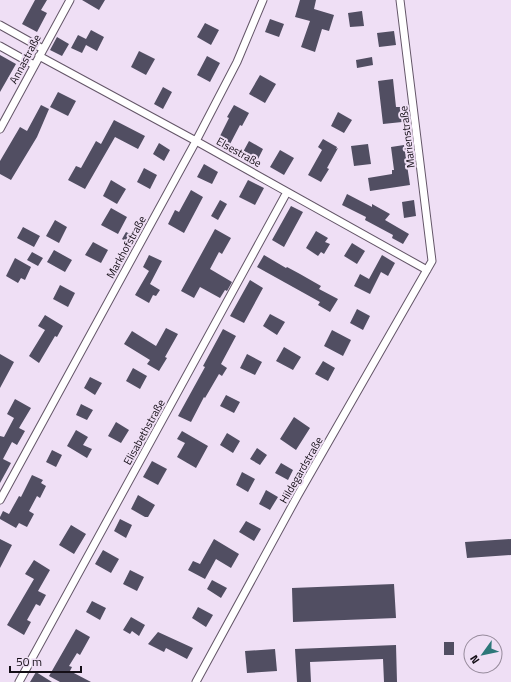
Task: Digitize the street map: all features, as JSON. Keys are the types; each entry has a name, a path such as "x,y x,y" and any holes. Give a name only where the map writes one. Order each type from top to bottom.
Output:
{"street":[{"name":"Annastraße","path":"0,129 70,0"},
{"name":"Markhofstraße","path":"0,500 3,488 196,141 237,62 263,0"},
{"name":"Marienstraße","path":"400,0 432,261 427,270"},
{"path":"0,26 43,49"},
{"path":"0,46 34,65"},
{"name":"Elsestraße","path":"39,56 196,141 427,270"},
{"name":"Elisabethstraße","path":"18,682 287,192"},
{"name":"Hildegardstraße","path":"196,682 298,495 427,270"}],"building":[{"path":"35,0 47,0 41,10 47,13 37,32 22,24"},
{"path":"82,0 105,0 99,10"},
{"path":"300,0 316,0 314,9 334,15 329,31 322,29 315,52 301,47 310,21 295,17"},
{"path":"362,11 364,26 350,27 348,13"},
{"path":"270,19 284,24 279,37 265,32"},
{"path":"205,23 219,30 211,45 197,37"},
{"path":"91,30 104,37 97,51 86,45 82,53 71,48 78,35 86,39"},
{"path":"394,31 396,45 379,47 377,33"},
{"path":"57,37 69,44 62,56 50,50"},
{"path":"139,51 155,59 146,75 131,67"},
{"path":"0,55 16,64 0,92"},
{"path":"207,56 220,63 210,82 197,75"},
{"path":"372,57 373,65 357,68 356,60"},
{"path":"260,75 276,84 265,103 249,94"},
{"path":"393,79 396,107 400,107 402,122 383,124 378,81"},
{"path":"163,87 172,92 163,109 154,104"},
{"path":"58,92 76,101 68,116 50,107"},
{"path":"41,105 49,109 37,137 11,180 0,174 0,161 20,127 27,131"},
{"path":"234,105 249,113 242,126 240,125 229,146 218,140 229,118 227,117"},
{"path":"338,112 352,120 344,133 331,126"},
{"path":"114,120 145,136 138,149 115,137 85,189 68,180 76,166 81,168 96,141 101,144"},
{"path":"323,139 337,147 336,149 338,148 327,168 329,169 321,182 308,175 322,150 318,147"},
{"path":"249,141 263,149 257,161 243,152"},
{"path":"159,143 170,150 164,161 153,154"},
{"path":"368,144 371,164 354,166 351,146"},
{"path":"404,145 410,185 370,191 368,178 392,174 392,170 394,170 391,147"},
{"path":"280,150 294,158 284,175 270,167"},
{"path":"204,164 218,172 212,184 197,177"},
{"path":"144,168 157,175 150,189 137,182"},
{"path":"111,180 126,189 117,204 103,196"},
{"path":"248,180 264,188 255,205 239,197"},
{"path":"191,190 203,197 184,233 168,224 175,210 179,212"},
{"path":"347,194 372,207 372,204 390,214 385,220 409,234 403,244 392,238 393,235 365,220 366,217 342,205"},
{"path":"220,200 227,204 218,220 211,216"},
{"path":"414,200 416,216 404,218 402,202"},
{"path":"291,206 303,212 284,247 272,240"},
{"path":"111,208 127,217 118,234 101,225"},
{"path":"55,220 67,227 59,243 46,236"},
{"path":"23,227 40,236 34,247 17,238"},
{"path":"215,229 231,238 222,254 219,252 210,269 232,282 227,291 225,290 220,298 200,287 194,298 181,291"},
{"path":"316,231 328,238 325,242 330,244 324,254 321,252 318,256 306,248"},
{"path":"126,232 134,236 129,244 122,239"},
{"path":"93,242 108,250 101,263 85,255"},
{"path":"352,243 365,251 357,264 344,256"},
{"path":"54,250 72,260 65,272 47,262"},
{"path":"32,252 43,258 38,266 27,260"},
{"path":"149,255 162,261 150,284 160,290 156,296 153,295 149,303 135,295 149,271 143,267"},
{"path":"264,255 321,286 319,289 338,299 330,312 318,305 320,302 257,267"},
{"path":"382,255 395,263 388,276 381,272 370,294 354,286 360,274 369,279"},
{"path":"15,258 31,267 25,280 21,278 18,283 6,276"},
{"path":"250,280 263,288 244,323 230,316"},
{"path":"60,285 75,293 68,307 53,299"},
{"path":"357,309 370,316 363,330 350,323"},
{"path":"270,314 285,322 277,335 263,326"},
{"path":"45,315 63,326 57,337 55,336 39,363 29,356 45,330 38,326"},
{"path":"166,328 178,334 159,371 147,364 150,360 124,344 132,331 156,346"},
{"path":"223,329 236,336 221,364 227,368 222,376 219,374 205,398 204,397 191,422 178,416 205,367 203,366"},
{"path":"332,330 351,340 343,356 324,346"},
{"path":"284,347 301,357 293,370 276,361"},
{"path":"0,354 14,362 0,388"},
{"path":"247,354 262,362 255,375 240,368"},
{"path":"323,361 335,368 328,381 315,374"},
{"path":"133,368 147,376 140,389 126,381"},
{"path":"90,377 102,383 95,395 84,388"},
{"path":"226,395 240,402 234,413 220,406"},
{"path":"15,399 31,408 19,428 25,431 17,445 12,442 3,459 11,463 0,483 0,436 4,437 14,418 7,414"},
{"path":"81,404 93,410 87,420 76,415"},
{"path":"294,417 310,428 296,450 280,439"},
{"path":"116,422 129,430 121,443 108,436"},
{"path":"76,430 88,437 83,445 92,449 87,458 67,446"},
{"path":"182,431 208,446 196,468 177,457 185,443 177,439"},
{"path":"227,433 240,441 233,453 220,445"},
{"path":"257,448 267,455 260,465 250,459"},
{"path":"52,450 62,455 56,467 46,462"},
{"path":"152,461 167,469 158,485 143,477"},
{"path":"281,463 293,470 288,480 275,473"},
{"path":"242,472 255,479 248,492 236,485"},
{"path":"32,475 43,480 41,483 46,486 40,498 37,496 29,511 34,514 27,527 19,523 16,528 0,519 0,517 3,511 9,514 19,496 21,497"},
{"path":"266,490 278,497 270,510 259,504"},
{"path":"138,495 155,505 148,517 145,517 131,509"},
{"path":"120,519 132,525 126,538 114,531"},
{"path":"246,521 261,529 254,541 239,532"},
{"path":"71,525 86,534 74,554 59,545"},
{"path":"0,539 12,545 0,568"},
{"path":"214,539 239,554 231,568 216,559 205,579 188,570 193,561 200,564"},
{"path":"511,539 511,555 467,558 465,542"},
{"path":"103,550 119,559 111,573 95,564"},
{"path":"34,560 50,570 38,591 46,595 40,606 36,604 27,620 31,622 24,635 7,625 34,579 25,574"},
{"path":"130,570 144,577 137,591 123,584"},
{"path":"212,580 227,588 221,598 207,589"},
{"path":"394,584 396,618 293,622 292,588"},
{"path":"92,601 106,608 100,620 86,612"},
{"path":"198,607 213,615 206,627 192,618"},
{"path":"131,617 145,625 139,636 132,631 130,634 123,630"},
{"path":"76,629 90,637 80,655 77,653 69,666 72,667 70,671 91,682 60,682 49,676"},
{"path":"158,632 193,648 187,659 166,648 164,652 148,644"},
{"path":"444,642 454,642 454,655 444,655"},
{"path":"396,645 397,682 384,682 383,659 310,662 311,682 297,682 295,649"},
{"path":"275,649 277,671 247,673 245,651"},
{"path":"36,672 52,682 30,682"}]}
